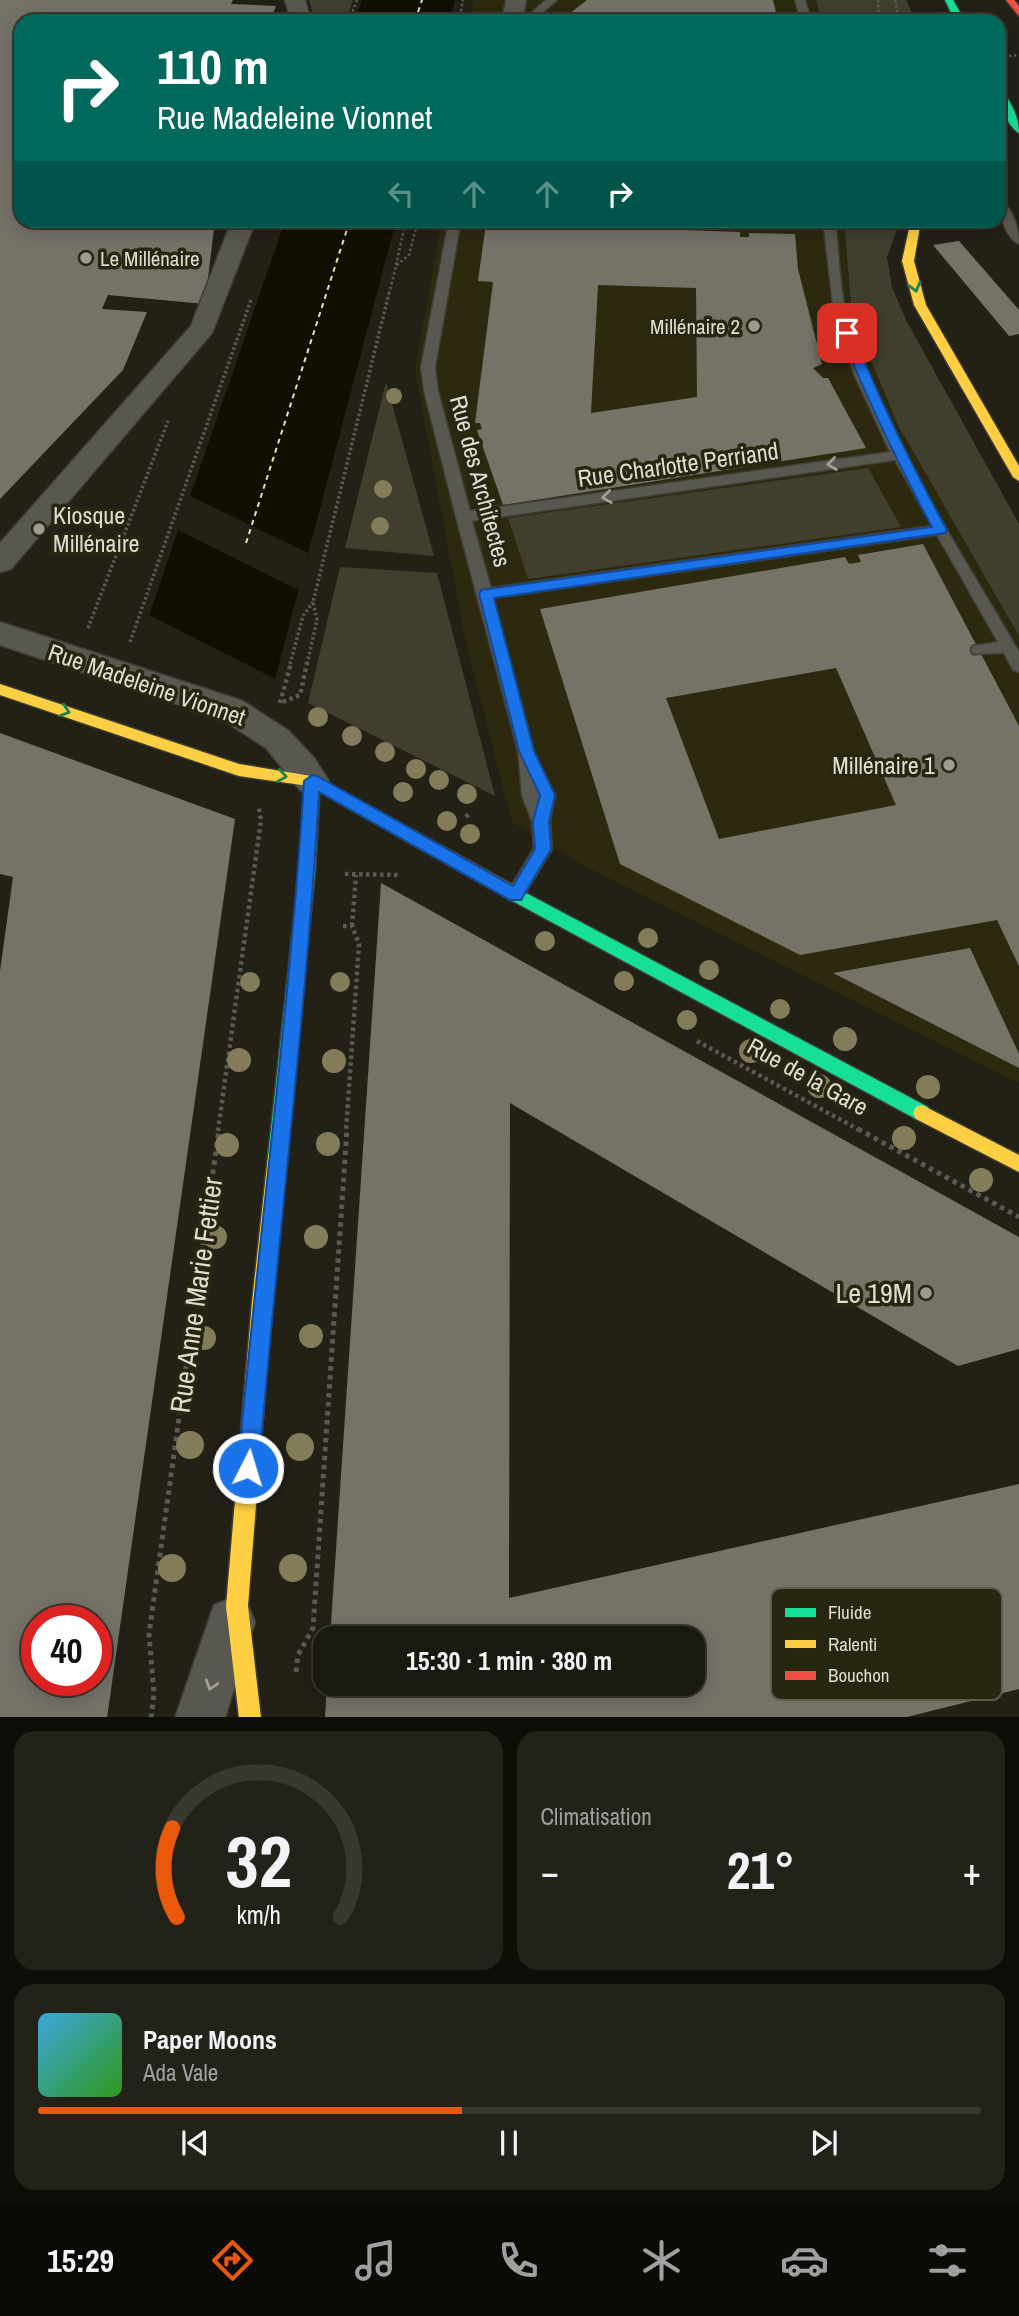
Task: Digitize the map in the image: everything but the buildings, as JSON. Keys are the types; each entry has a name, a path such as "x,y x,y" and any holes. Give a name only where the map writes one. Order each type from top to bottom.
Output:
{"main road":[{"path":"1010,0 1019,13"},
{"path":"1006,106 1019,130"},
{"path":"914,228 908,261 920,305 1019,477"},
{"name":"Rue Madeleine Vionnet","path":"0,689 239,770 312,781 612,949"},
{"path":"250,1717 237,1606 262,1302 307,873 312,781"},
{"name":"Rue de la Gare","path":"612,949 1019,1164"}],"street":[{"path":"3,556 204,328 241,228"},
{"name":"Rue Madeleine Vionnet","path":"0,633 232,710 257,723 289,748 312,781"},
{"path":"200,1717 237,1606"}],"lane":[{"path":"535,14 551,0"},
{"path":"1006,216 1019,240"},
{"name":"Rue des Architectes","path":"454,228 428,367 431,390 463,517 486,594 526,751 530,796 541,821 543,849 515,895"},
{"path":"831,228 840,313 861,373 900,455 1019,666"},
{"name":"Rue Charlotte Perriand","path":"463,517 900,455"},
{"path":"486,594 941,530"},
{"path":"979,650 1008,647"}],"path":[{"path":"280,704 303,616 313,601 404,228"},
{"path":"396,266 409,255 416,228"},
{"path":"128,646 252,296"},
{"path":"87,632 169,419"},
{"path":"274,709 300,695 317,620 313,601"},
{"path":"466,817 470,812"},
{"name":"Rue Anne Marie Fettier","path":"150,1717 154,1694 149,1634 253,873 307,873"},
{"path":"307,873 396,873 403,877"},
{"path":"295,1680 298,1655 313,1628 359,944 352,926 356,874"},
{"path":"302,924 352,926"},
{"name":"Rue de la Gare","path":"684,1034 1019,1217"}],"shaded area":[{"path":"309,0 353,0 348,14 313,14"},
{"path":"362,0 455,0 451,14 357,14"},
{"path":"473,0 816,0 821,14 472,14"},
{"path":"816,0 906,0 913,14 821,14"},
{"path":"283,228 394,228 275,679 149,615"},
{"path":"440,228 845,228 852,316 899,427 1019,636 1019,1083 583,865 512,822 466,643 415,371"},
{"path":"845,228 897,230 887,257 892,287 906,320 1019,524 1019,636 899,427 852,316"},
{"path":"386,382 434,556 345,548"},
{"path":"868,468 901,527 528,579 508,518"},
{"path":"340,567 437,573 495,796 308,703"}],"pier":[{"path":"190,496 308,553 299,590 178,530"}],"ferry route":[{"path":"417,14 422,0"},
{"path":"246,543 347,228"}],"traffic: fast":[{"path":"949,0 956,14"},
{"path":"1006,106 1019,130"},
{"path":"277,1156 307,873 312,781"},
{"path":"511,892 922,1113"}],"traffic: slow":[{"path":"914,228 908,261 920,305 1019,477"},
{"path":"0,689 239,770 312,781 511,892"},
{"path":"922,1113 1019,1164"},
{"path":"250,1717 237,1606 277,1156"}],"traffic: jam":[{"path":"1010,0 1019,13"}],"place":[{"name":"Le Millénaire","path":"86,258"},
{"name":"Millénaire 2","path":"754,326"},
{"name":"Kiosque Millénaire","path":"39,529"},
{"name":"Millénaire 1","path":"949,765"},
{"name":"Le 19M","path":"926,1293"}],"route":[{"path":"248,1468 262,1302 305,900 312,781 515,895 543,849 541,821 547,795 526,751 486,594 941,530 870,394 847,333"}]}
